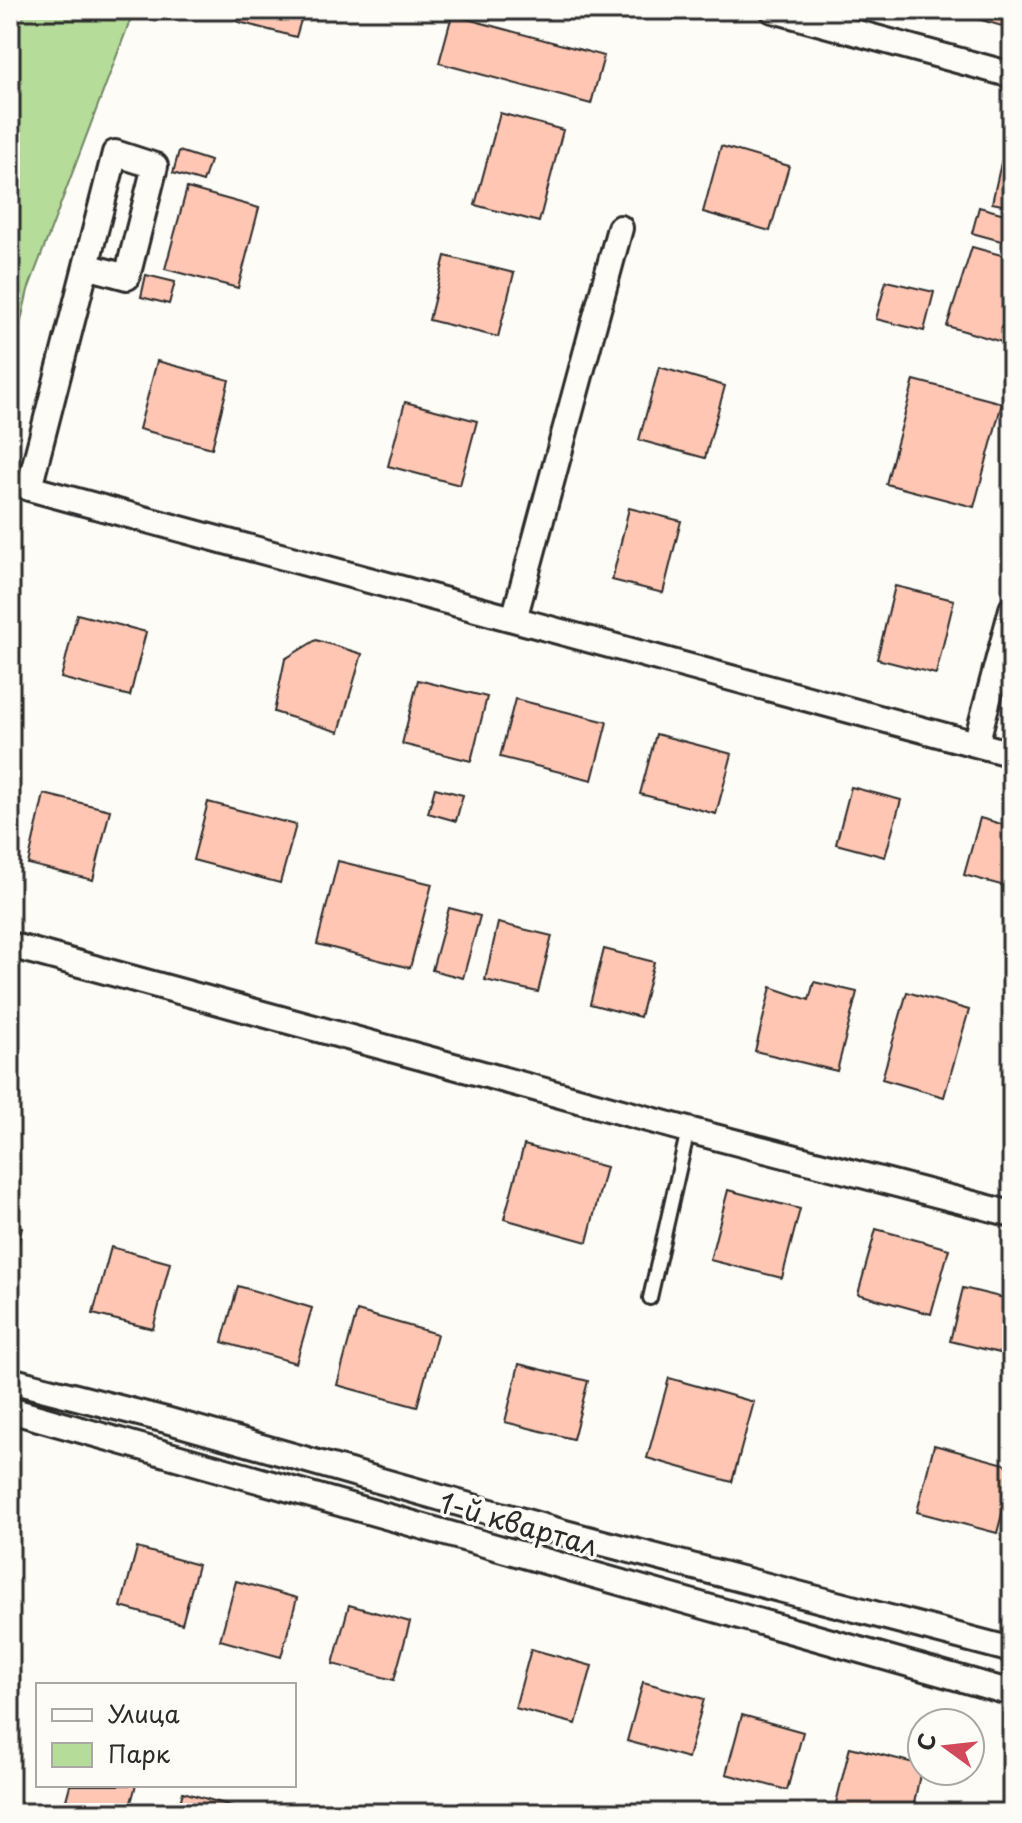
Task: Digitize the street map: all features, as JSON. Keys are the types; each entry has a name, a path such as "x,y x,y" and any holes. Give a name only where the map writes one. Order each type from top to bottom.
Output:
{"street":[{"path":"773,10 1012,75"},
{"path":"86,266 127,277 155,166 115,153 29,488 1012,754"},
{"path":"514,619 620,228"},
{"path":"976,744 1012,609"},
{"path":"10,945 688,1130 1012,1214"},
{"path":"10,1380 166,1420 565,1533 1012,1650"},
{"name":"1-й квартал","path":"10,1410 1012,1693"}],"lane":[{"path":"650,1298 688,1130"}],"green space":[{"path":"10,10 134,10 28,290 10,369"}],"building":[{"path":"238,10 304,10 296,37 235,21"},
{"path":"947,10 1012,10 1012,29"},
{"path":"452,15 604,56 591,104 439,63"},
{"path":"500,113 563,130 539,222 475,205"},
{"path":"1005,145 1012,146 1012,207 992,203"},
{"path":"721,146 789,166 770,231 703,212"},
{"path":"179,151 210,161 203,182 173,173"},
{"path":"187,188 259,208 238,288 165,269"},
{"path":"979,207 1012,216 1012,244 972,233"},
{"path":"972,247 1012,258 1012,345 947,326"},
{"path":"445,256 514,273 498,337 429,320"},
{"path":"146,275 175,282 169,304 141,297"},
{"path":"886,281 934,292 924,331 876,319"},
{"path":"157,361 229,380 212,448 139,429"},
{"path":"659,367 725,386 705,458 639,440"},
{"path":"914,380 1002,403 974,507 886,484"},
{"path":"405,402 477,421 460,485 388,466"},
{"path":"629,508 681,521 663,593 612,580"},
{"path":"895,586 954,600 936,674 877,659"},
{"path":"77,614 146,632 130,696 61,678"},
{"path":"316,640 362,654 339,732 274,712 285,659"},
{"path":"418,680 487,697 471,761 402,744"},
{"path":"515,699 607,722 592,780 500,757"},
{"path":"656,734 732,754 716,814 640,794"},
{"path":"851,787 901,800 885,857 836,844"},
{"path":"435,788 463,795 456,821 428,813"},
{"path":"44,794 110,810 93,880 28,864"},
{"path":"208,802 296,825 280,883 193,860"},
{"path":"980,818 1012,827 1012,888 964,875"},
{"path":"338,861 432,884 410,968 317,944"},
{"path":"449,908 480,916 463,978 432,970"},
{"path":"498,923 552,936 538,992 485,980"},
{"path":"604,949 654,962 640,1017 590,1004"},
{"path":"814,982 857,992 837,1071 755,1051 771,987 809,1000"},
{"path":"907,992 969,1010 944,1097 882,1079"},
{"path":"1012,1099 1012,1133 1004,1131"},
{"path":"524,1145 606,1167 587,1242 504,1219"},
{"path":"728,1190 800,1209 782,1278 710,1260"},
{"path":"10,1224 22,1228 13,1267 10,1267"},
{"path":"876,1229 949,1249 931,1314 858,1294"},
{"path":"111,1247 170,1263 153,1329 93,1314"},
{"path":"238,1286 312,1308 296,1363 222,1342"},
{"path":"963,1288 1012,1300 1012,1356 950,1341"},
{"path":"357,1311 437,1334 417,1407 337,1385"},
{"path":"519,1364 588,1381 573,1439 505,1422"},
{"path":"669,1378 754,1402 732,1482 647,1458"},
{"path":"934,1445 1012,1466 997,1533 917,1512"},
{"path":"137,1548 198,1565 182,1624 121,1607"},
{"path":"236,1581 297,1598 281,1657 220,1640"},
{"path":"349,1605 410,1622 394,1680 333,1664"},
{"path":"531,1649 592,1666 576,1724 515,1708"},
{"path":"643,1682 704,1699 688,1758 627,1741"},
{"path":"742,1715 803,1732 787,1790 726,1774"},
{"path":"850,1747 906,1761 906,1787 917,1787 912,1813 876,1813 836,1803"},
{"path":"69,1787 135,1787 128,1813 113,1813 66,1800"},
{"path":"183,1792 242,1809 241,1813 177,1813"}]}
